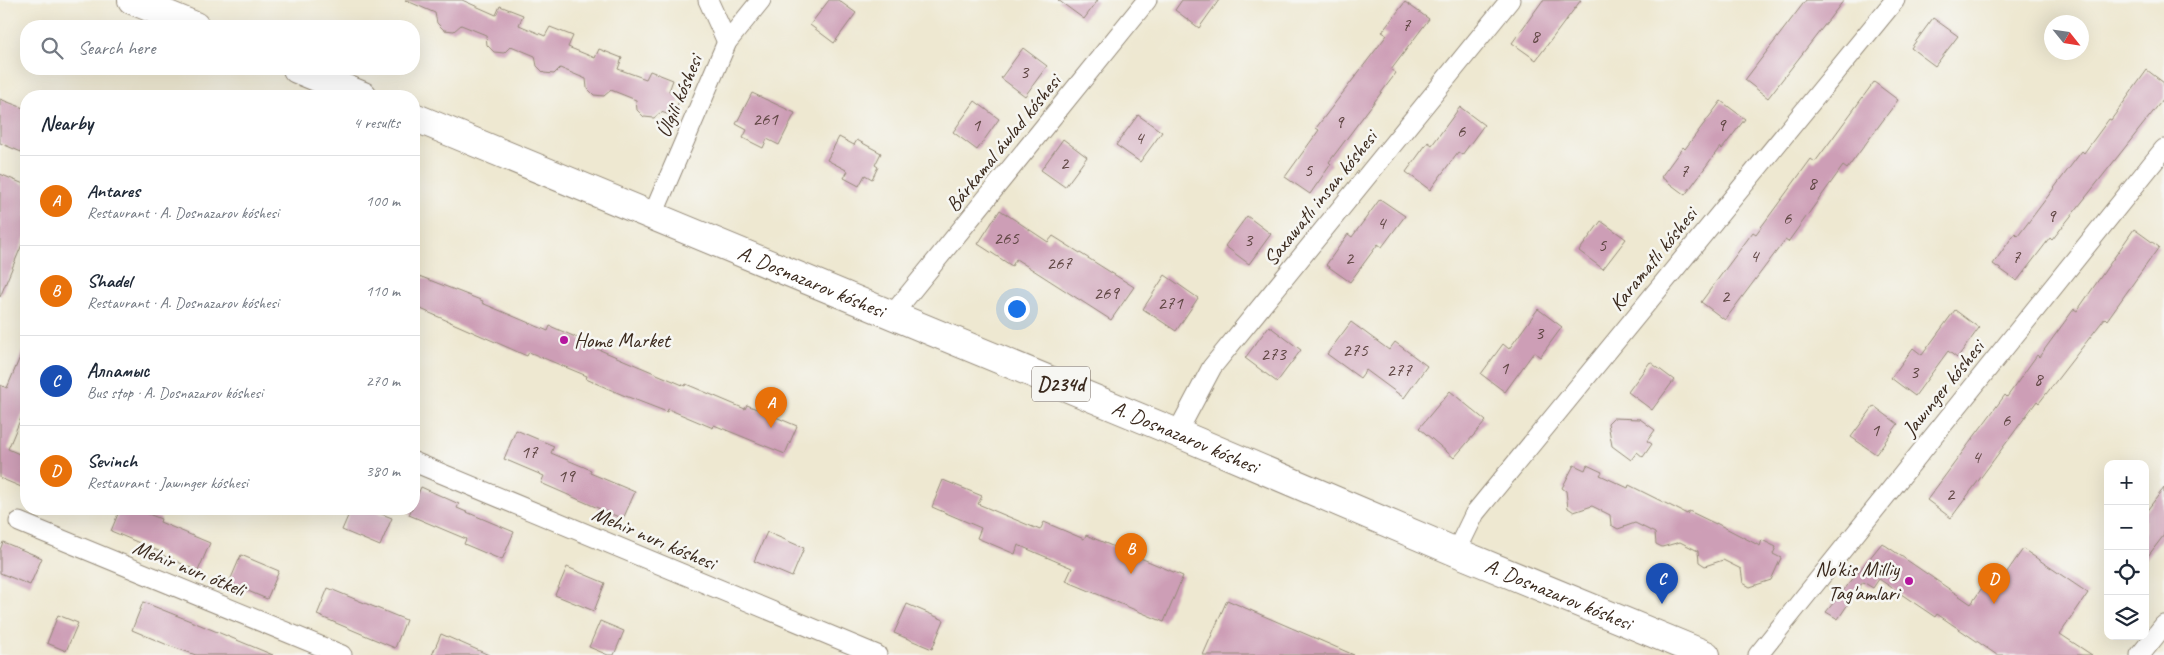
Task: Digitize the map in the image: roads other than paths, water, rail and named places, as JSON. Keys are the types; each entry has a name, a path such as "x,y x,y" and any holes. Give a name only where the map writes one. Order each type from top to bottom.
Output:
{"main road":[{"path":"132,0 180,20"},
{"path":"312,75 348,90"},
{"name":"A. Dosnazarov kóshesi","path":"420,120 1177,433 1456,552 1706,655"}],"street":[{"path":"708,0 727,42"},
{"name":"Úlgili kóshesi","path":"652,217 727,42 761,0"},
{"name":"Bárkamal áwlad kóshesi","path":"892,315 1148,0"},
{"name":"Saxawatlı insan kóshesi","path":"1177,433 1212,367 1510,0"},
{"name":"Karamatlı kóshesi","path":"1456,552 1475,514 1894,0"},
{"name":"Jawınger kóshesi","path":"1758,655 2164,149"},
{"name":"Mehir nurı kóshesi","path":"420,465 848,650 877,655"},
{"name":"Mehir nurı ótkeli","path":"19,522 342,655"},
{"path":"2140,655 2164,625"}],"place":[{"name":"Home Market","path":"564,340"},
{"name":"Antares","path":"771,428"},
{"name":"Shadel","path":"1131,574"},
{"name":"No'kis Milliy Tag'amlari","path":"1909,581"},
{"name":"Алпамыс","path":"1662,604"},
{"name":"Sevinch","path":"1994,604"}]}
